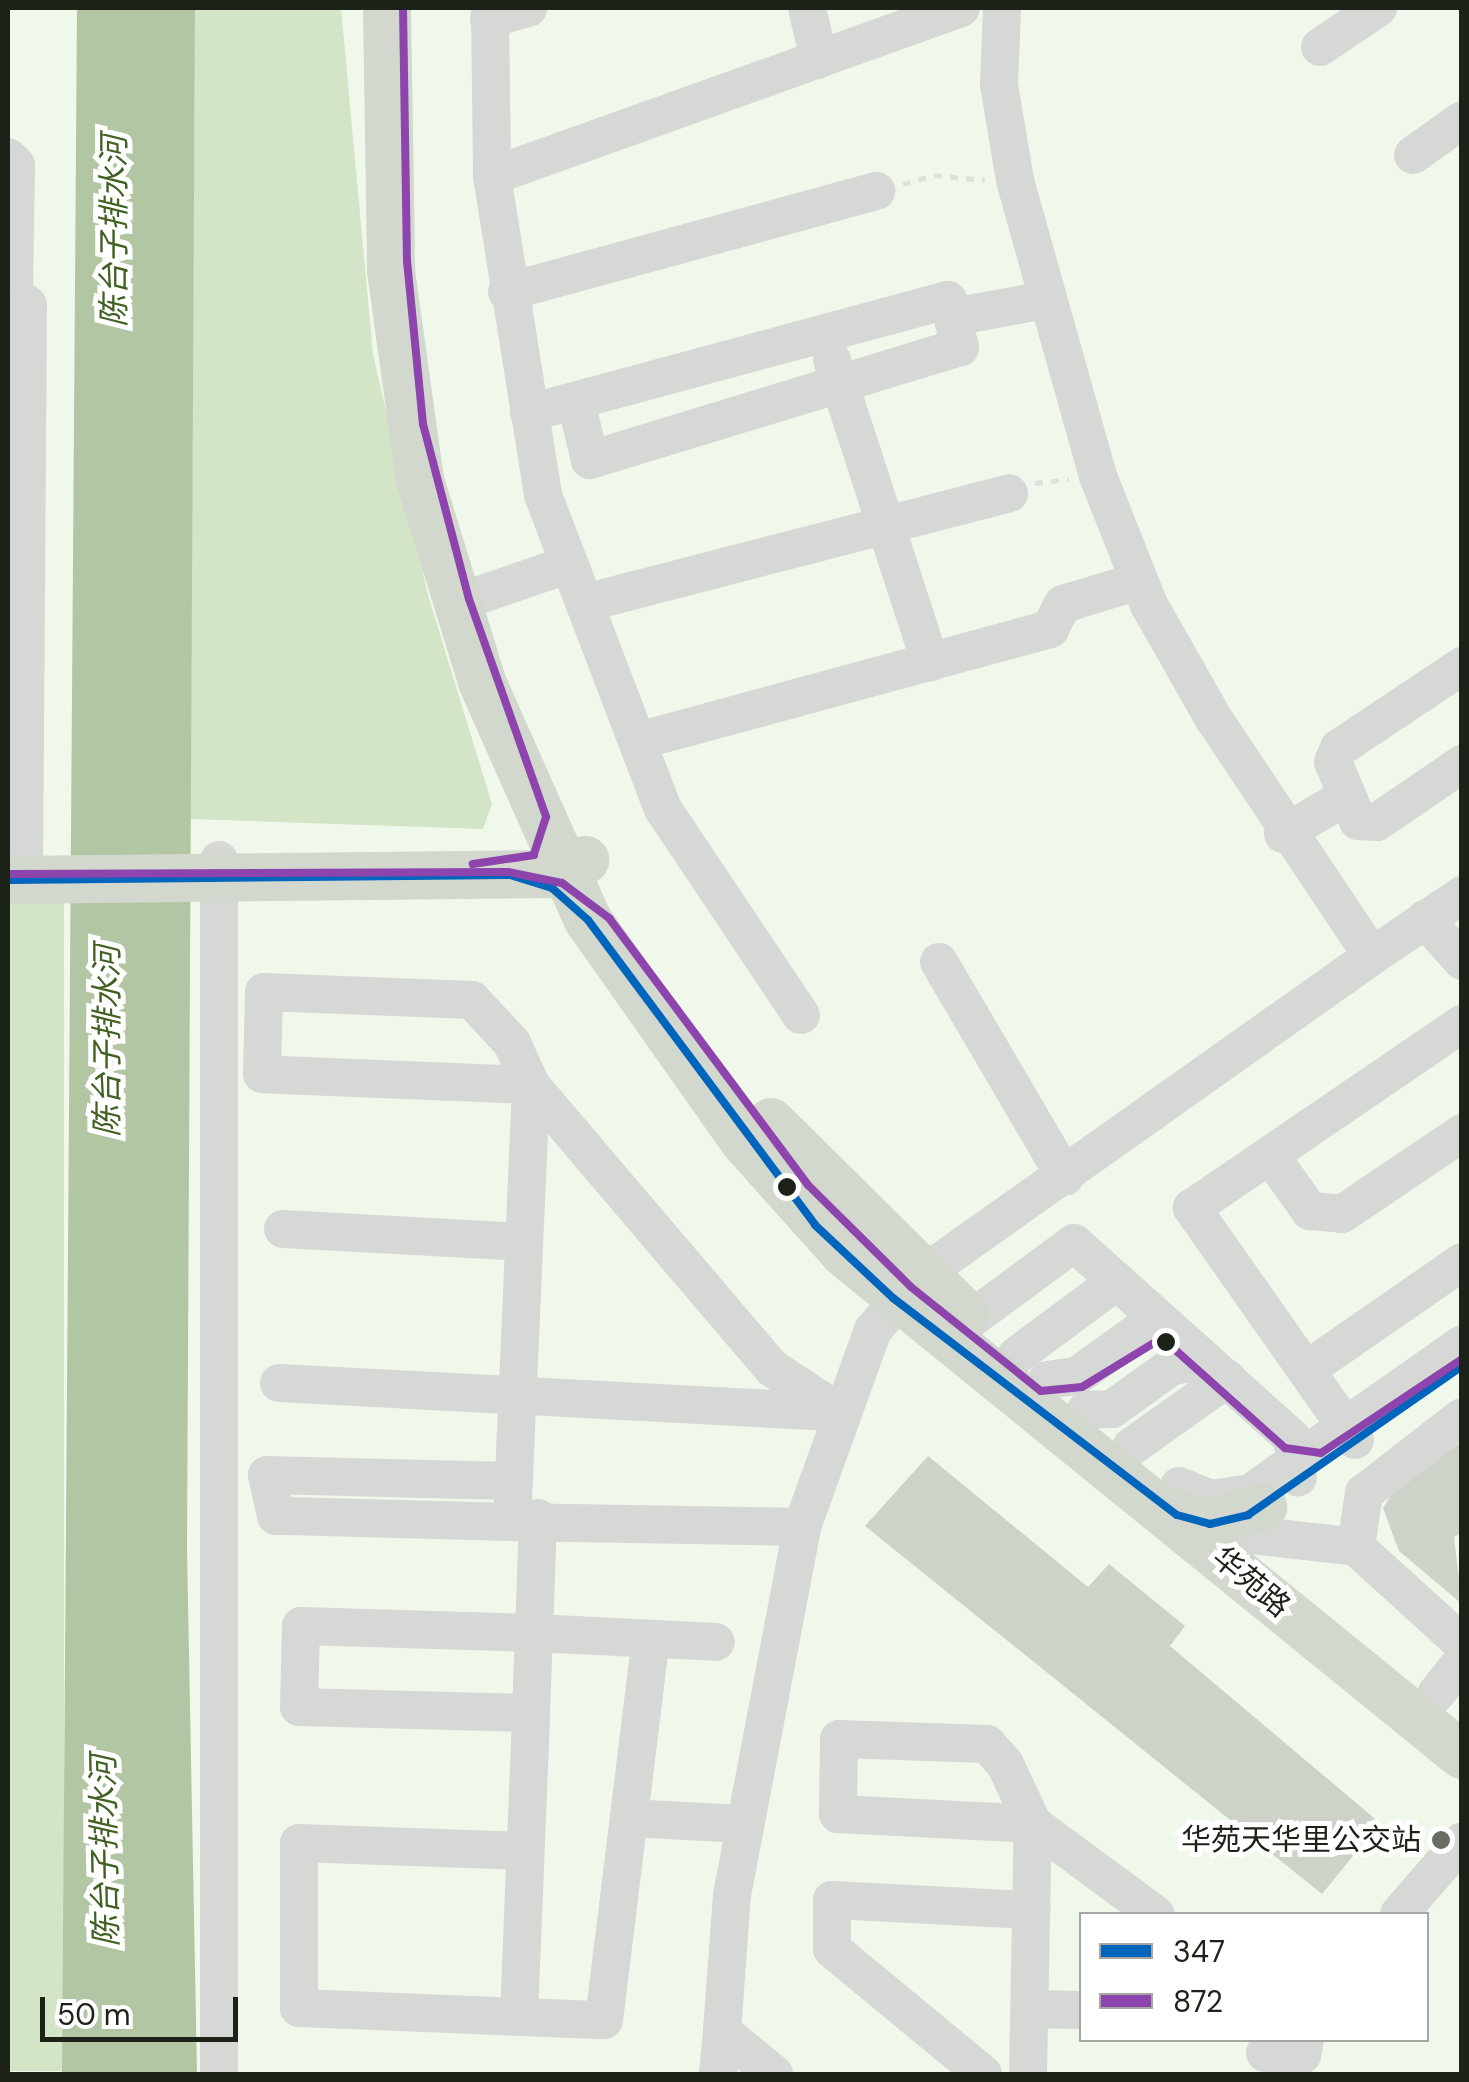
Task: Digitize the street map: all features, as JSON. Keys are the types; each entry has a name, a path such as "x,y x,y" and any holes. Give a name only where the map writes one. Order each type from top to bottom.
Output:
{"main road":[{"name":"华苑路","path":"386,8 400,364 548,866 603,915 744,1140 906,1288 1169,1497 1269,1485"},
{"name":"华苑路","path":"415,8 426,369 468,599 552,780 548,866"},
{"path":"25,871 548,866"},
{"name":"华苑路","path":"906,1288 971,1319 1086,1410 1131,1447 1169,1497"},
{"name":"华苑路","path":"1269,1485 1453,1690"},
{"name":"华苑路","path":"1269,1485 1462,1755"}],"street":[{"path":"528,8 490,13 492,176 507,292 540,476 663,808 801,1015"},
{"path":"807,8 819,60"},
{"path":"492,176 961,8"},
{"path":"1002,8 999,84 1015,180 1045,300 1098,476 1140,581 1283,834 1372,956"},
{"path":"1320,47 1378,8"},
{"path":"1413,155 1462,120"},
{"path":"8,157 16,165 14,294 28,305 25,871"},
{"path":"507,292 876,191"},
{"path":"528,412 948,300 960,347 540,476"},
{"path":"953,318 1045,300"},
{"path":"824,334 930,662"},
{"path":"576,402 590,460"},
{"path":"585,603 1009,493"},
{"path":"468,599 570,564"},
{"path":"638,742 1050,629 1063,604 1140,581"},
{"path":"1462,666 1339,748 1332,762 1342,798 1358,821 1378,822 1462,764"},
{"path":"1283,834 1342,798"},
{"path":"213,869 219,2074"},
{"path":"718,2074 742,1824 802,1526 842,1414 906,1288 1462,895"},
{"path":"1426,919 1462,962"},
{"path":"939,962 1066,1177"},
{"path":"531,1085 262,1074 264,992 472,1000 512,1043 531,1085 772,1368 842,1414"},
{"path":"1306,1370 1192,1208 1462,1024"},
{"path":"519,2016 534,1632 525,1520 514,1481 531,1085"},
{"path":"1270,1155 1310,1211 1342,1214 1462,1133"},
{"path":"284,1229 524,1242"},
{"path":"971,1319 1074,1242 1216,1370 1269,1485 1356,1547 1462,1642"},
{"path":"1269,1485 1306,1370 1462,1262"},
{"path":"1117,1280 1032,1368 1068,1380 1139,1329 1167,1326"},
{"path":"1269,1485 1462,1316"},
{"path":"1269,1485 1462,1344"},
{"path":"1086,1410 1112,1409 1172,1366 1216,1370"},
{"path":"1269,1485 1462,1366"},
{"path":"1131,1447 1216,1370"},
{"path":"279,1382 518,1390 842,1414"},
{"path":"1356,1547 1364,1493 1462,1417"},
{"path":"514,1481 267,1476 276,1516 802,1526"},
{"path":"530,1713 299,1707 302,1626 716,1642"},
{"path":"525,1852 299,1843 300,2008 604,2020 651,1639"},
{"path":"1034,1824 838,1814 838,1740 987,1744 1034,1824 1152,1912"},
{"path":"629,1818 742,1824"},
{"path":"1028,2074 1034,1824"},
{"path":"1401,1912 1462,1841"},
{"path":"982,2074 832,1949 832,1900 1032,1910"},
{"path":"1030,2008 1079,2010"},
{"path":"722,2031 774,2074"},
{"path":"1264,2056 1302,2055 1305,2042"}],"path":[{"path":"876,191 934,175 1015,180"},
{"path":"1009,493 1098,476"}],"shaded area":[{"path":"195,8 341,8 373,354 428,595 492,804 483,829 190,819"},
{"path":"8,903 64,903 64,2071 8,2071"}],"water":[{"name":"陈台子排水河","path":"77,8 195,8 187,1548 197,2074 62,2074"}],"building":[{"path":"1462,1442 1462,1532 1454,1537 1462,1604 1399,1551 1383,1508 1398,1484"},
{"path":"928,1456 1088,1587 1109,1564 1185,1626 1170,1646 1380,1823 1322,1894 865,1526"}],"transit line":[{"name":"872","path":"403,8 407,261 423,424 469,599 546,817 534,855 473,864"},
{"name":"872","path":"8,874 508,872 562,883 609,918 808,1185 911,1287 1041,1391 1082,1387 1162,1338 1285,1448 1321,1453 1462,1359"},
{"name":"347","path":"8,880 510,875 552,888 588,920 815,1225 893,1298 1177,1515 1210,1524 1248,1515 1462,1366"}],"place":[{"name":"华苑天华里公交站","path":"1441,1840"}]}
